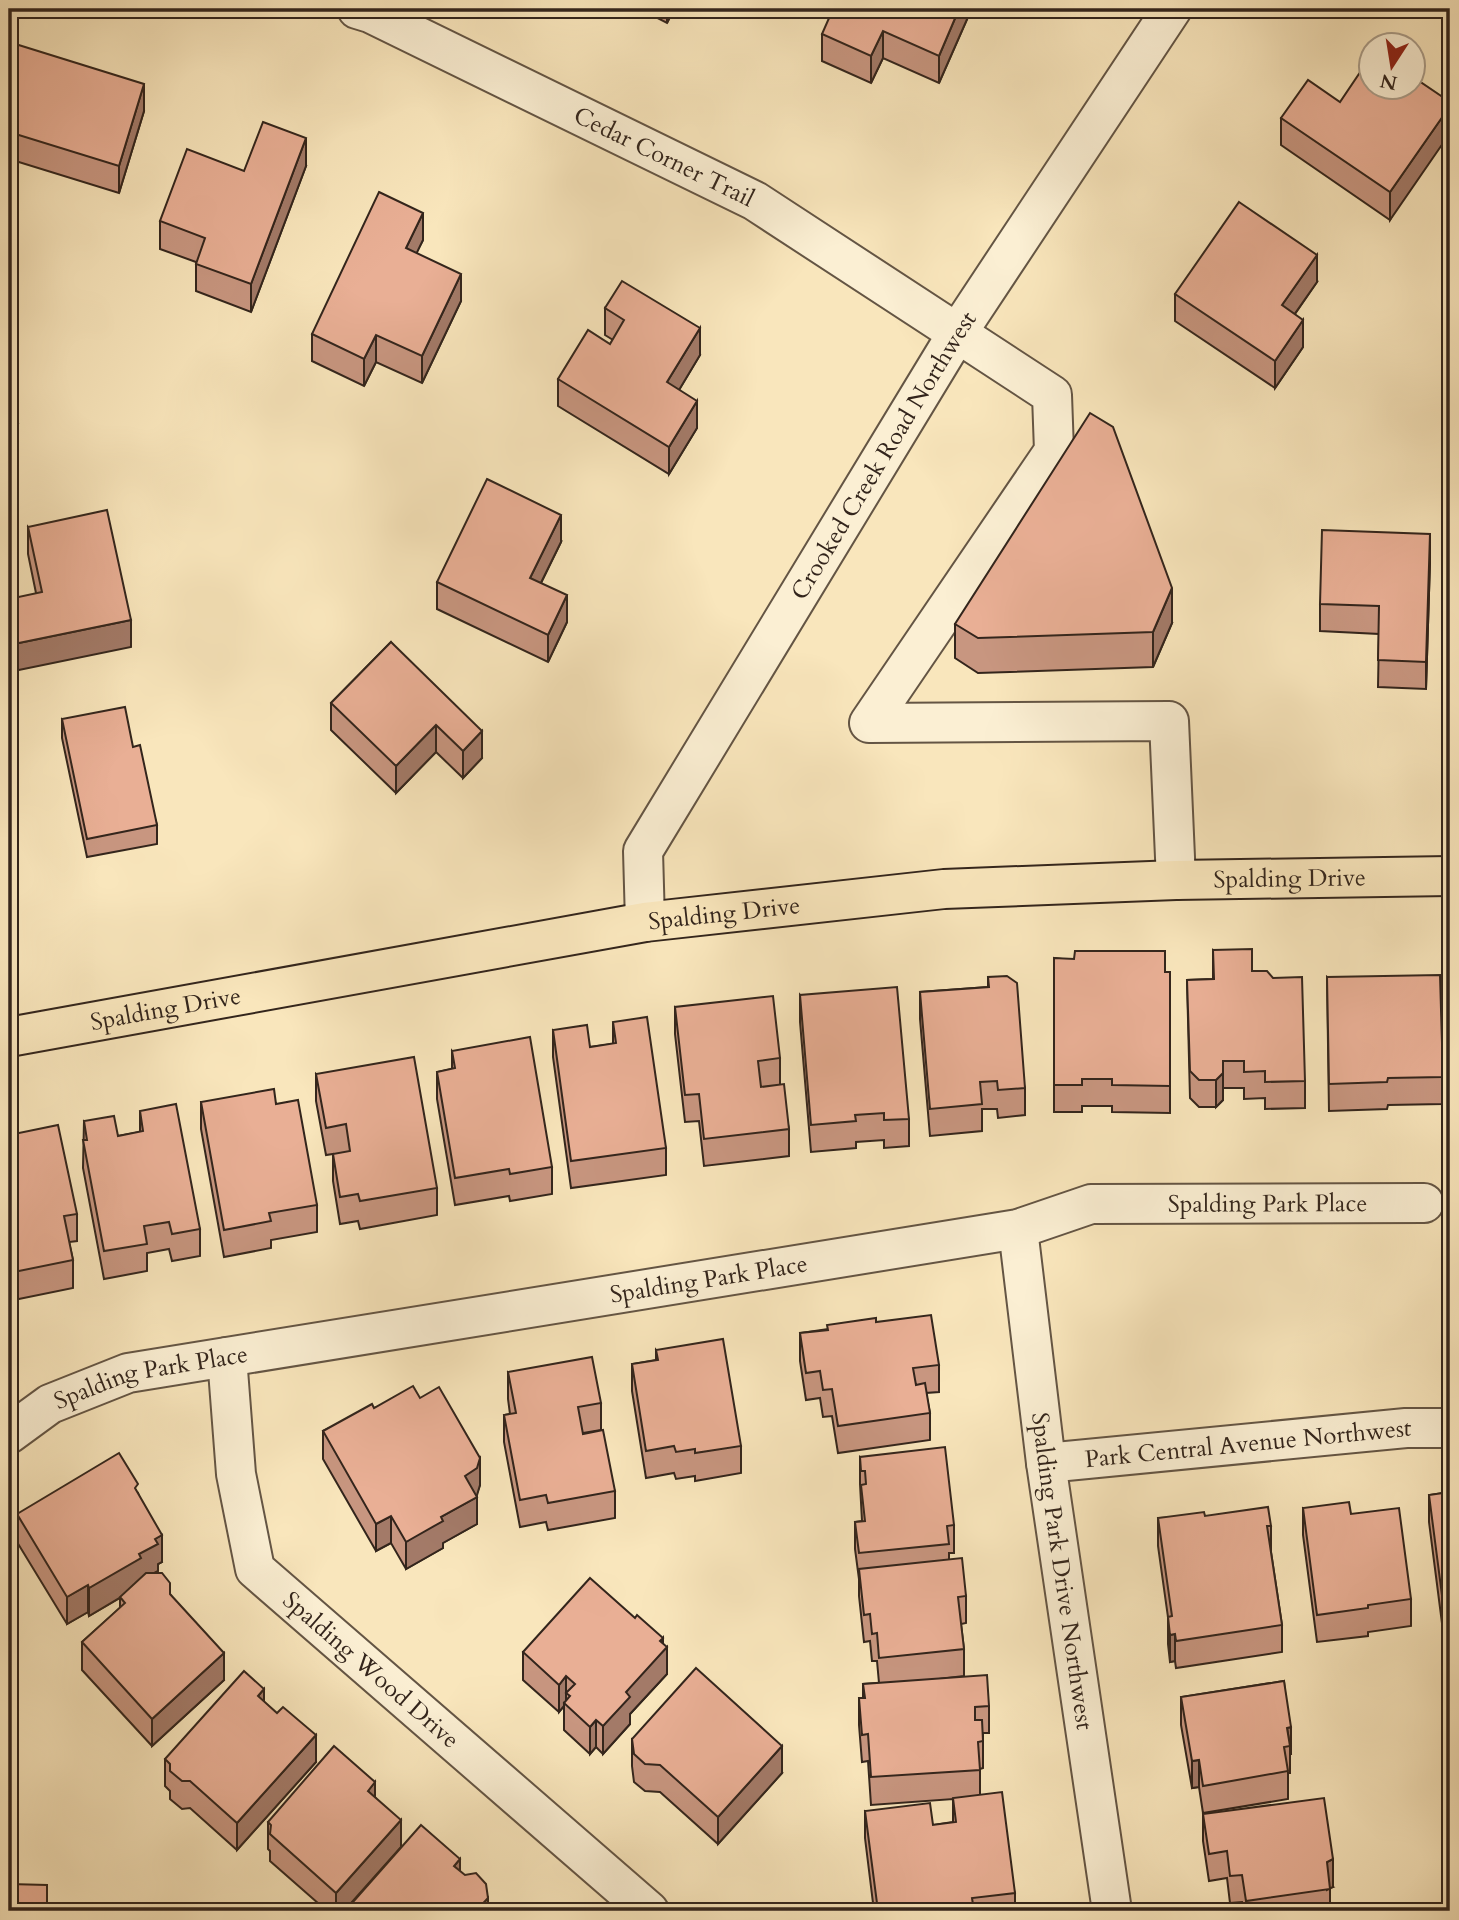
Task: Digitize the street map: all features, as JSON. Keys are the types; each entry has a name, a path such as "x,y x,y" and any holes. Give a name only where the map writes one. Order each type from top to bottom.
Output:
{"main road":[{"name":"Spalding Drive","path":"9,1037 645,922 944,889 1176,880 1450,876"}],"street":[{"name":"Crooked Creek Road Northwest","path":"645,922 643,851 958,332 1172,9"},
{"name":"Cedar Corner Trail","path":"366,10 755,201 1052,395 1054,451 869,723 1169,721 1176,880"},
{"name":"Spalding Park Place","path":"9,1434 50,1404 128,1373 1018,1229 1091,1204 1424,1203"},
{"name":"Spalding Park Drive Northwest","path":"1018,1229 1046,1462 1112,1911"},
{"name":"Spalding Wood Drive","path":"227,1357 236,1474 255,1569 649,1911"},
{"name":"Park Central Avenue Northwest","path":"1046,1462 1406,1428 1450,1428"}],"building":[{"path":"833,9 959,9 939,56 883,31 871,56 822,34"},
{"path":"9,42 144,84 119,166 9,132"},
{"path":"1358,75 1358,102 1428,102 1428,87 1450,102 1450,106 1390,192 1281,118 1308,80 1340,102"},
{"path":"263,122 306,138 251,284 196,264 205,238 160,221 187,149 244,171"},
{"path":"379,192 423,213 406,248 461,274 422,356 376,335 364,359 312,334"},
{"path":"1239,202 1317,255 1282,305 1303,320 1275,361 1175,294"},
{"path":"622,281 700,328 667,382 697,401 669,447 558,379 588,330 610,344 624,320 605,308"},
{"path":"9,405 18,423 9,427"},
{"path":"1090,413 1113,427 1172,588 1153,632 978,638 955,624"},
{"path":"487,479 561,515 530,578 567,595 548,635 437,582"},
{"path":"107,510 131,620 9,645 9,599 42,592 28,527"},
{"path":"1322,530 1430,534 1426,662 1378,660 1379,606 1320,604"},
{"path":"391,642 482,731 463,751 436,725 396,766 331,703"},
{"path":"125,707 133,747 140,745 157,825 87,839 62,719"},
{"path":"1252,949 1252,971 1267,971 1273,978 1302,977 1305,1081 1265,1082 1265,1071 1244,1072 1244,1061 1223,1061 1223,1073 1216,1080 1199,1080 1190,1071 1187,980 1214,979 1213,950"},
{"path":"1075,951 1165,951 1165,972 1170,972 1170,1086 1112,1085 1112,1079 1082,1079 1082,1085 1054,1085 1054,958 1074,959"},
{"path":"1440,975 1443,1077 1388,1078 1387,1082 1329,1084 1327,977"},
{"path":"1007,976 1017,983 1025,1088 998,1090 997,1081 980,1082 982,1104 930,1109 920,992 989,987 988,977"},
{"path":"897,987 909,1119 884,1120 884,1113 855,1115 856,1121 811,1125 800,995"},
{"path":"773,996 780,1058 758,1061 761,1087 784,1084 789,1129 704,1139 699,1094 685,1095 675,1007"},
{"path":"647,1017 666,1148 571,1161 553,1030 587,1025 590,1047 616,1043 613,1022"},
{"path":"530,1037 552,1167 510,1174 509,1169 455,1178 437,1072 455,1068 452,1051"},
{"path":"414,1057 437,1188 360,1201 358,1194 340,1197 333,1154 350,1151 346,1124 326,1128 316,1074"},
{"path":"274,1089 276,1104 298,1100 317,1205 269,1213 271,1221 224,1230 201,1102"},
{"path":"176,1104 200,1229 172,1234 169,1222 144,1226 147,1244 104,1251 83,1140 87,1140 84,1121 114,1116 118,1136 143,1131 140,1111"},
{"path":"58,1125 77,1214 64,1216 73,1260 9,1273 9,1135"},
{"path":"931,1315 939,1365 913,1368 916,1385 925,1383 930,1413 838,1426 832,1389 823,1390 820,1371 806,1373 800,1333 828,1330 827,1325 876,1318 876,1322"},
{"path":"723,1339 741,1446 695,1453 695,1449 676,1452 674,1446 646,1451 632,1364 658,1360 656,1350"},
{"path":"592,1357 601,1403 578,1407 583,1434 603,1430 615,1491 548,1503 546,1495 520,1500 504,1415 516,1413 508,1372"},
{"path":"413,1386 420,1398 439,1387 480,1458 477,1468 465,1476 477,1497 441,1517 443,1521 406,1542 391,1516 376,1524 323,1431 372,1404 374,1408"},
{"path":"945,1447 954,1525 947,1526 949,1544 859,1553 855,1522 865,1521 861,1485 866,1484 860,1457"},
{"path":"119,1453 138,1484 135,1488 162,1535 155,1539 158,1544 139,1554 141,1558 89,1588 88,1585 67,1597 17,1514"},
{"path":"1450,1492 1450,1603 1443,1603 1429,1495"},
{"path":"1349,1502 1351,1514 1399,1508 1411,1599 1317,1615 1303,1508"},
{"path":"1268,1507 1271,1526 1267,1526 1282,1625 1176,1641 1175,1634 1170,1635 1168,1617 1172,1616 1158,1518 1204,1512 1205,1516"},
{"path":"962,1558 966,1596 958,1597 964,1649 879,1658 877,1633 872,1634 870,1614 864,1615 859,1569"},
{"path":"146,1573 162,1573 170,1583 170,1594 224,1653 152,1719 82,1642 125,1603 120,1597"},
{"path":"590,1578 635,1618 637,1615 663,1638 660,1641 667,1647 626,1692 630,1697 603,1726 596,1720 590,1727 564,1703 570,1696 566,1693 575,1684 566,1676 559,1685 523,1652"},
{"path":"696,1668 782,1746 718,1817 660,1765 645,1764 634,1754 632,1739"},
{"path":"244,1671 264,1689 258,1696 277,1713 283,1707 316,1735 237,1823 190,1781 182,1781 170,1771 170,1764 165,1759"},
{"path":"987,1675 989,1706 975,1707 975,1720 982,1720 983,1741 978,1742 980,1770 871,1777 868,1734 862,1735 859,1698 865,1698 863,1684"},
{"path":"1284,1681 1291,1727 1287,1728 1290,1746 1284,1747 1288,1771 1203,1786 1199,1760 1192,1761 1181,1697"},
{"path":"334,1746 375,1782 368,1791 401,1820 336,1893 270,1834 271,1825 268,1822"},
{"path":"1002,1792 1015,1893 972,1898 974,1911 878,1911 865,1811 930,1803 933,1825 956,1822 953,1798"},
{"path":"1324,1798 1333,1859 1327,1862 1330,1889 1246,1901 1242,1875 1230,1876 1227,1851 1209,1854 1203,1814"},
{"path":"421,1825 460,1859 454,1866 465,1875 476,1873 486,1884 488,1898 476,1911 345,1911"},
{"path":"9,1884 47,1885 47,1911 9,1911"}]}
